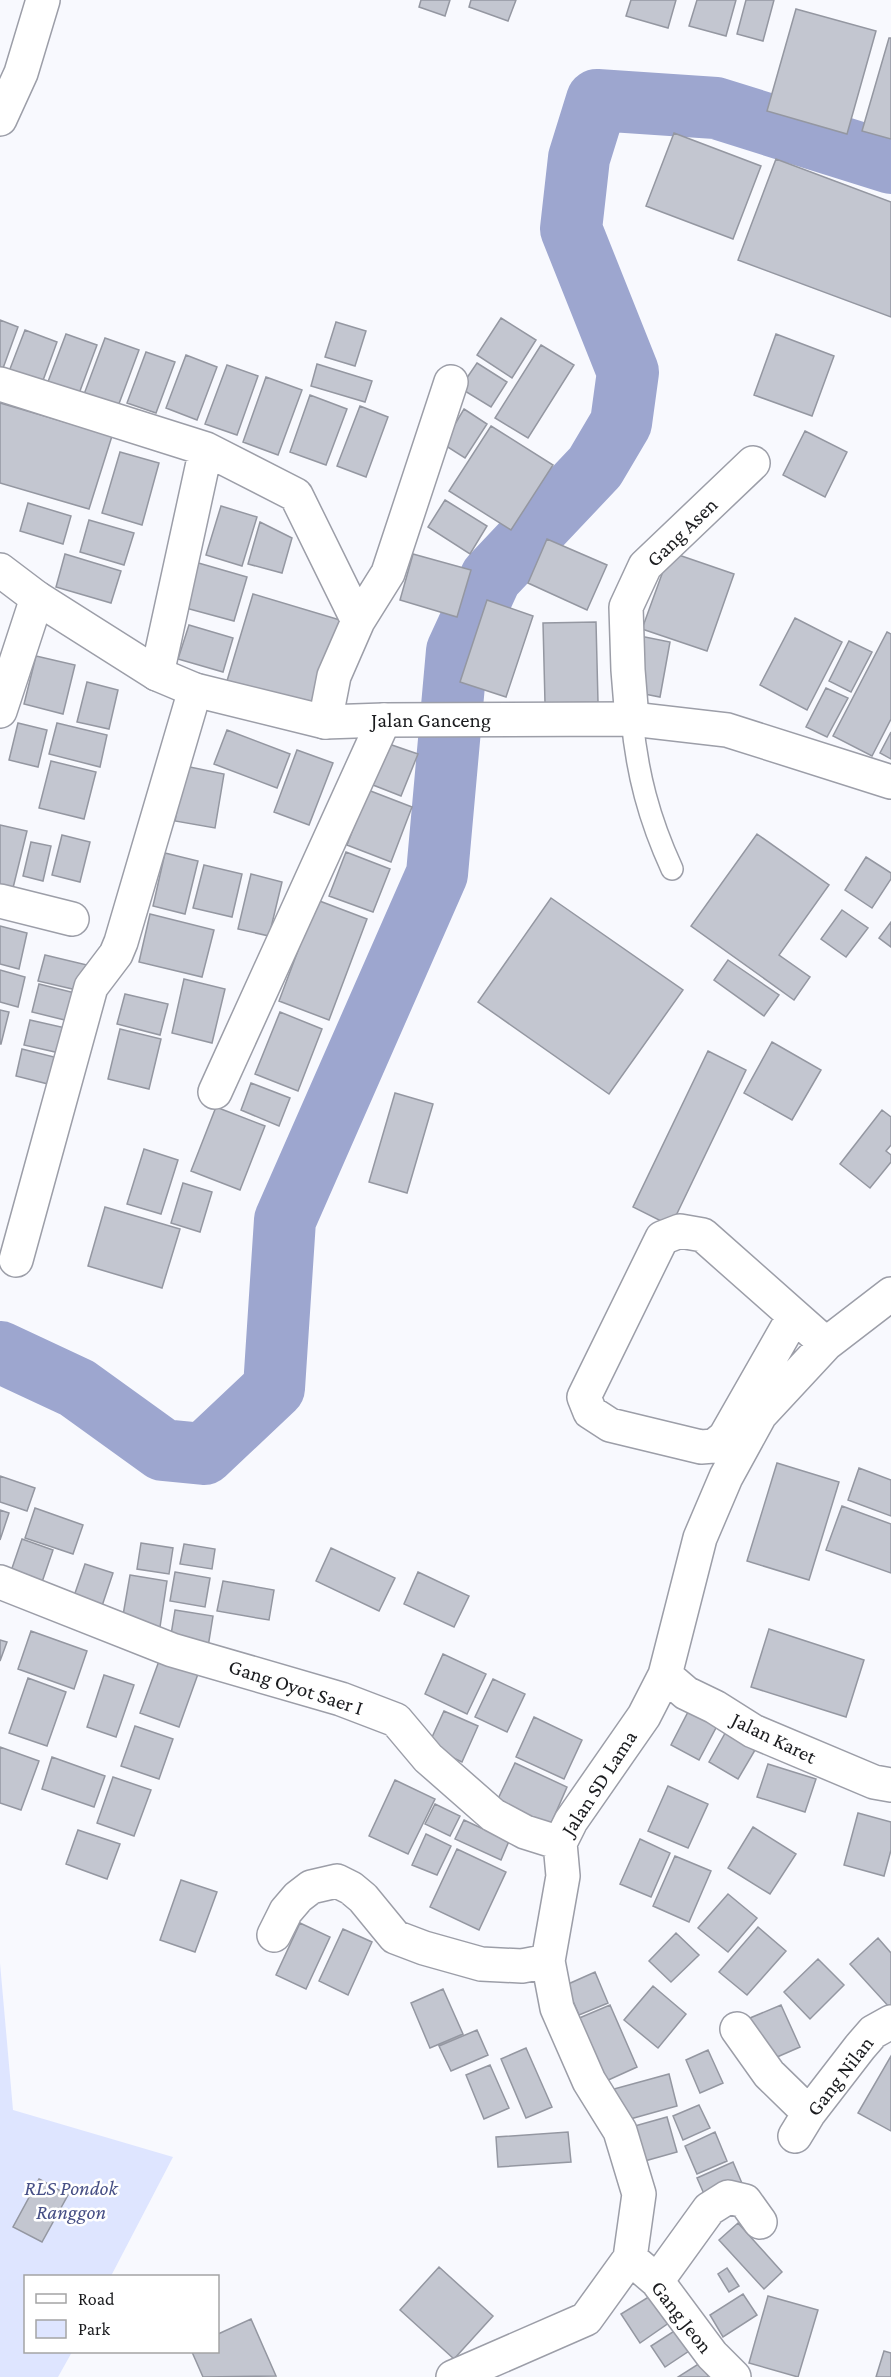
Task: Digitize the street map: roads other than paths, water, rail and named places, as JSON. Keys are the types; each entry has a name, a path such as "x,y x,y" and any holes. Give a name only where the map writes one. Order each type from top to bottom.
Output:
{"street":[{"path":"0,118 11,69 43,0"},
{"path":"325,722 334,676 358,621 388,573 451,382"},
{"path":"0,384 206,449 296,495 358,621"},
{"path":"157,674 206,449"},
{"name":"Gang Asen","path":"632,718 626,607 645,566 753,463"},
{"name":"Jalan Ganceng","path":"0,570 36,598 157,674 195,690 325,722 632,718 727,729 891,782"},
{"path":"0,711 36,598"},
{"path":"16,1260 91,987 116,954 121,942 195,690"},
{"path":"215,1092 384,720"},
{"path":"0,901 72,919"},
{"path":"794,1316 725,1437 714,1446 701,1447 610,1425 590,1412 584,1397 662,1238 680,1231 703,1235 794,1316 825,1344"},
{"name":"Jalan SD Lama","path":"453,2377 586,2319 630,2258 639,2194 620,2131 590,2081 557,2008 548,1961 563,1876 560,1843 571,1821 644,1716 665,1675 700,1538 726,1477 760,1415 825,1344 891,1294"},
{"name":"Gang Oyot Saer I","path":"0,1582 172,1650 341,1699 396,1720 411,1735 428,1758 493,1815 525,1832 560,1843"},
{"name":"Jalan Karet","path":"665,1675 686,1693 715,1707 753,1731 874,1782 891,1785"},
{"path":"274,1935 286,1911 298,1897 311,1887 337,1881 351,1888 363,1898 395,1937 424,1948 481,1964 522,1966 548,1961"},
{"name":"Gang Nilan","path":"737,2029 802,2124 873,2032 891,2022"},
{"path":"657,2282 709,2209 728,2197 745,2201 760,2222"},
{"name":"Gang Jeon","path":"630,2258 657,2282 712,2355 734,2377"}],"lane":[{"path":"632,718 635,756 654,829 672,869"}],"waterway":[{"path":"0,1352 77,1388 163,1450 204,1454 274,1388 285,1220 437,874 457,651 491,577 595,467 621,423 628,372 571,229 579,158 597,100 716,108 891,163"}],"park label":[{"name":"RLS Pondok Ranggon","path":"71,2200"}]}
